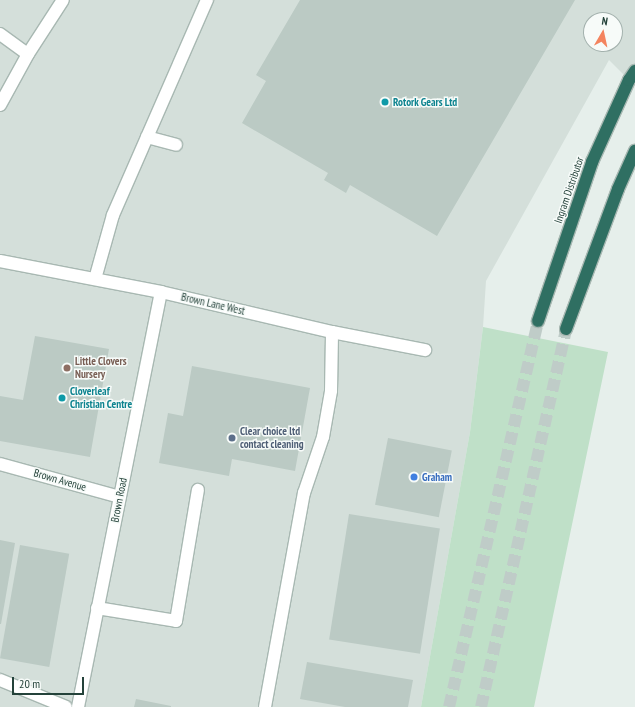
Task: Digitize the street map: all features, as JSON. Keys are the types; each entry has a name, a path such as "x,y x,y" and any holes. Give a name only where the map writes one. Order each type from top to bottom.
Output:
{"highway":[{"name":"Ingram Distributor","path":"538,321 592,162 629,80 635,71"},
{"path":"566,329 618,189 635,152"}],"street":[{"path":"0,105 28,54 63,0"},
{"path":"95,279 113,215 207,0"},
{"path":"0,34 28,54"},
{"path":"146,137 176,144"},
{"name":"Brown Lane West","path":"0,261 161,292 332,332 425,350"},
{"name":"Brown Road","path":"78,707 161,292"},
{"path":"265,707 304,494 323,437 331,391 332,332"},
{"name":"Brown Avenue","path":"0,464 120,497"},
{"path":"97,608 176,621 198,490"},
{"path":"0,680 66,707"}],"shaded area":[{"path":"0,0 635,0 635,71 629,80 609,60 486,281 483,327 470,432 421,707 0,707"}],"green space":[{"path":"483,327 608,352 534,707 421,707 470,432"}],"building":[{"name":"Rotork Gears Ltd","path":"300,0 575,0 437,236 350,185 346,193 324,180 328,173 242,123 266,81 256,75"},
{"name":"Cloverleaf Christian Centre","path":"35,336 109,349 90,457 0,441 0,396 23,400"},
{"name":"Clear choice ltd contact cleaning","path":"192,366 310,388 295,471 232,459 229,476 159,463 168,413 183,416"},
{"name":"Graham","path":"388,438 452,450 439,517 375,505"},
{"path":"349,514 440,528 420,654 329,639"},
{"path":"0,540 15,543 1,624 0,624"},
{"path":"20,545 69,554 49,667 0,658"},
{"path":"307,662 413,680 408,707 345,707 300,699"},
{"path":"136,699 171,706 171,707 134,707"}],"tunnel":[{"path":"449,707 538,321"},
{"path":"481,707 566,329"}],"place":[{"name":"Rotork Gears Ltd","path":"385,102"},
{"name":"Little Clovers Nursery","path":"67,368"},
{"name":"Cloverleaf Christian Centre","path":"62,398"},
{"name":"Clear choice ltd contact cleaning","path":"232,438"},
{"name":"Graham","path":"414,477"}]}
